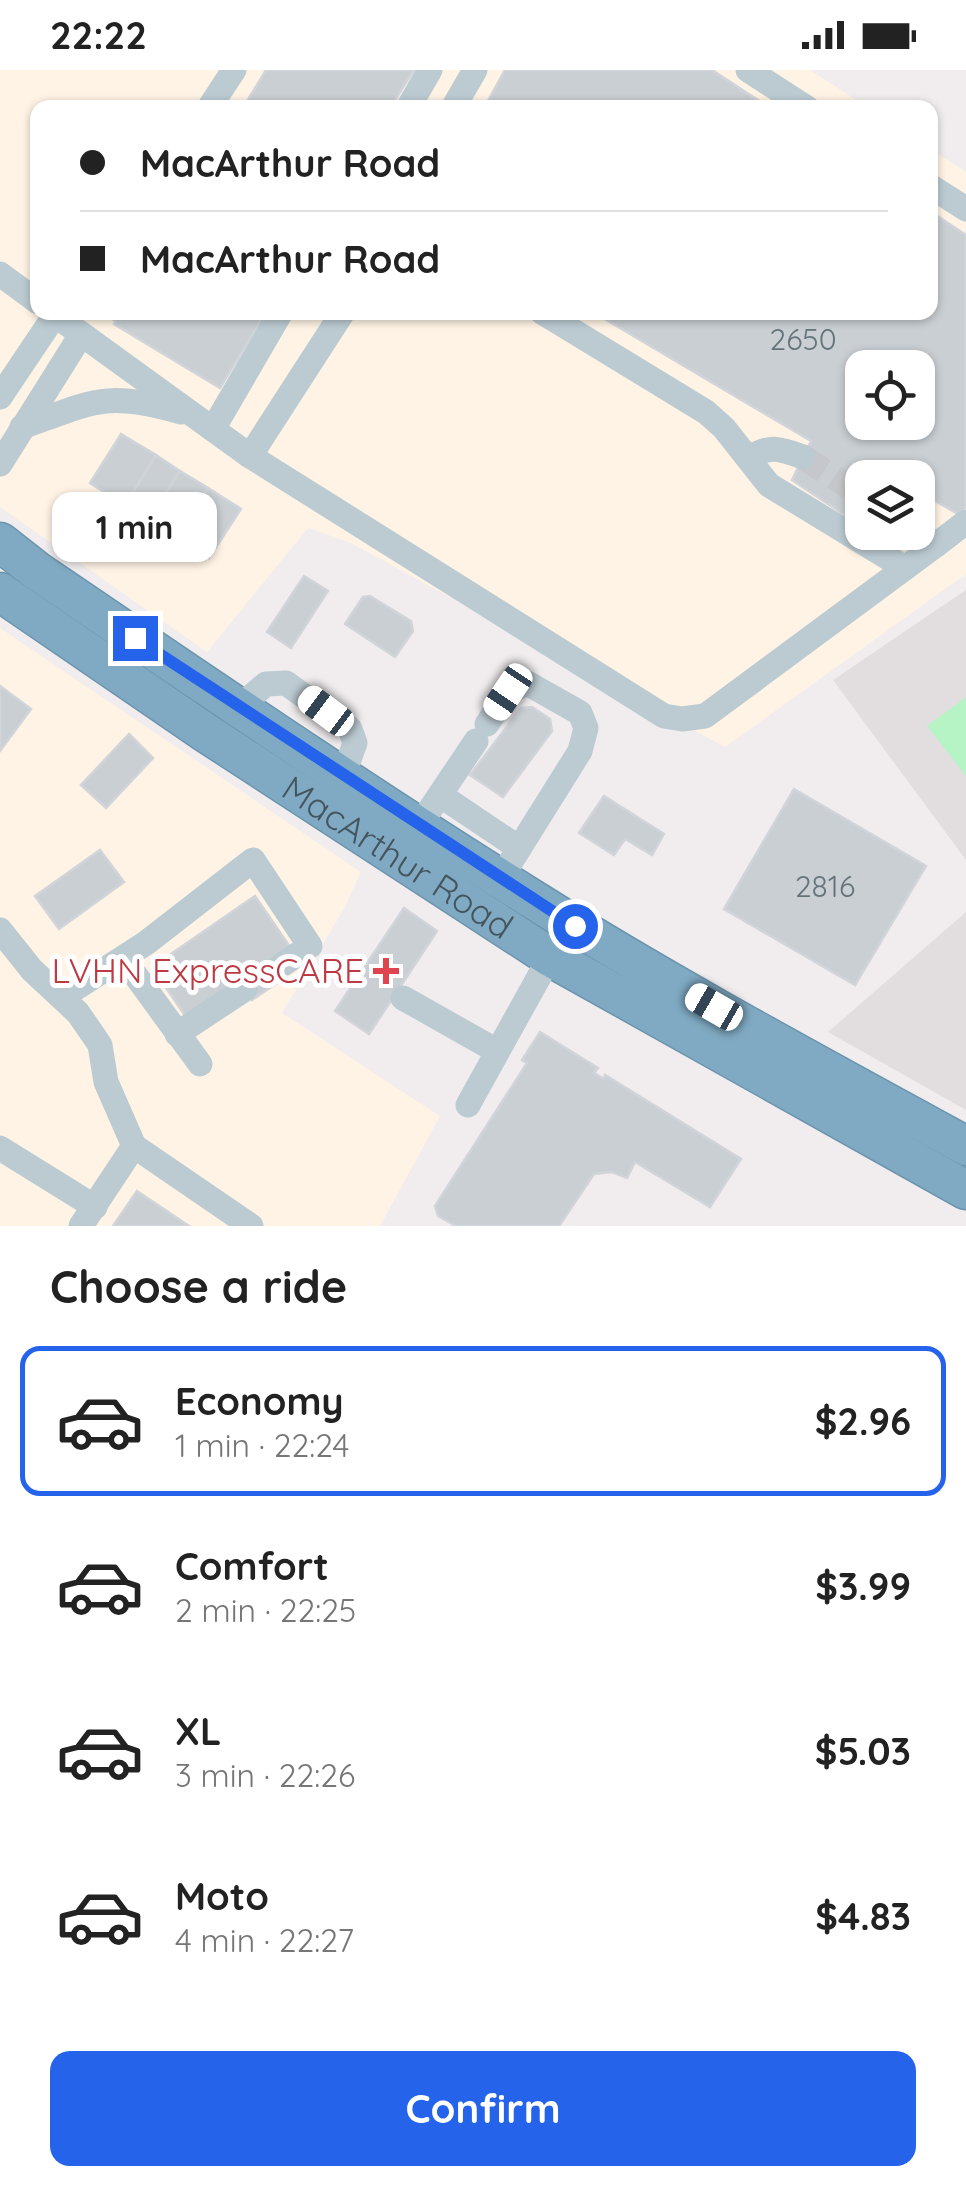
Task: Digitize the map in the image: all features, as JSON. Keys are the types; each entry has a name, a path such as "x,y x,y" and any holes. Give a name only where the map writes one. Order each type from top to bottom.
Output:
{"highway":[{"name":"MacArthur Road","path":"0,542 37,571 343,776 430,811 510,863 680,988 966,1146"},
{"name":"MacArthur Road","path":"2,594 238,755 550,957 809,1115 890,1150 966,1190"},
{"path":"890,1150 935,1182 966,1212"}],"lane":[{"path":"213,100 234,70"},
{"path":"413,100 430,70"},
{"path":"458,100 475,70"},
{"path":"748,70 795,100"},
{"path":"938,191 966,210"},
{"path":"0,274 30,296"},
{"path":"0,396 45,320"},
{"path":"63,320 250,456 664,716 705,716 905,568 919,550"},
{"path":"205,423 276,320"},
{"path":"250,456 339,320"},
{"path":"555,320 706,412 769,484 905,568"},
{"path":"0,464 82,334"},
{"path":"22,427 104,399 140,401 205,423"},
{"path":"749,459 761,449 780,448 803,458"},
{"path":"935,536 966,522"},
{"path":"430,811 508,692 527,683 580,713 586,728 580,751 510,863"},
{"path":"62,998 253,860 310,946 270,973"},
{"path":"0,930 32,970 78,1012 100,1046 106,1082 134,1146 251,1226"},
{"path":"468,1105 550,957"},
{"path":"122,958 200,1064"},
{"path":"177,1034 245,990"},
{"path":"403,998 498,1051"},
{"path":"0,1148 88,1216 134,1146"}],"shaded area":[{"path":"0,70 810,70 856,100 30,100 30,320 938,320 938,154 966,172 966,574 725,747 351,543 308,528 207,652 0,507"},
{"path":"966,590 966,860 833,680"},
{"path":"0,628 361,872 345,907 282,1013 440,1116 380,1226 0,1226"},
{"path":"966,912 966,1110 828,1032"}],"green space":[{"path":"966,697 966,776 927,726"}],"building":[{"path":"266,70 414,70 395,100 248,100"},
{"path":"505,70 712,70 758,100 488,100"},
{"path":"938,216 966,235 966,507 958,514 935,501 935,460 845,460 845,515 792,480 811,441 607,320 938,320"},
{"path":"261,320 220,388 114,324"},
{"path":"121,434 156,455 125,505 90,483"},
{"path":"156,455 180,471 149,520 125,505"},
{"path":"180,471 208,488 176,537 149,520"},
{"path":"208,488 241,509 209,558 176,537"},
{"path":"304,576 328,591 291,648 267,632"},
{"path":"370,596 411,621 413,631 395,657 345,624 363,597"},
{"path":"0,686 31,709 0,751"},
{"path":"532,707 550,719 552,731 503,797 470,775 521,708"},
{"path":"129,734 153,758 106,808 81,785"},
{"path":"794,789 926,866 855,985 724,909"},
{"path":"604,796 664,834 652,855 625,839 614,855 579,833"},
{"path":"100,850 124,882 59,929 35,896"},
{"path":"255,896 290,947 277,983 252,1000 239,981 186,1017 152,967"},
{"name":"LVHN ExpressCARE","path":"404,908 437,931 369,1034 335,1011"},
{"path":"540,1032 598,1068 594,1073 604,1079 605,1075 741,1159 710,1207 635,1162 627,1178 612,1172 594,1174 559,1226 456,1226 438,1216 435,1206 527,1063 522,1060"},
{"path":"137,1191 189,1226 113,1226"}],"tunnel":[{"path":"803,457 845,485"}],"place":[{"name":"LVHN ExpressCARE","path":"386,971"}],"route":[{"path":"135,638 575,926"}]}
